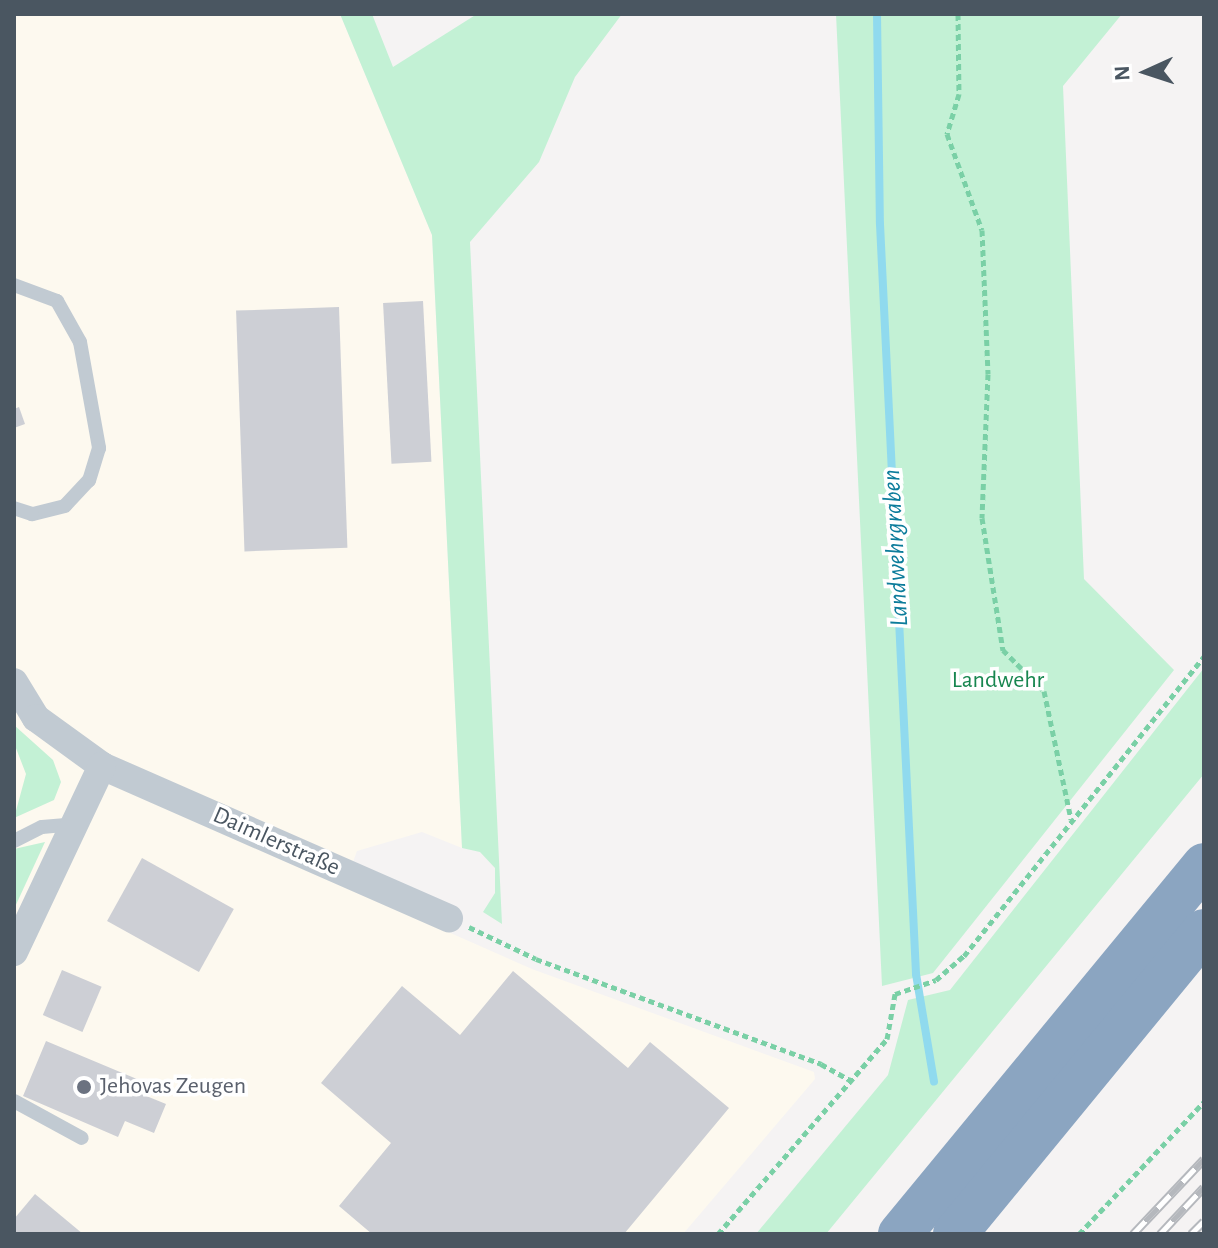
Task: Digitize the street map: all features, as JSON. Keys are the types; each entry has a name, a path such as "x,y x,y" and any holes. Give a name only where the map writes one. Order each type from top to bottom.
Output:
{"highway":[{"path":"900,1234 1204,865"},
{"path":"955,1234 1204,931"}],"street":[{"name":"Daimlerstraße","path":"14,682 36,718 102,766 449,918"},
{"path":"14,952 102,766"}],"lane":[{"path":"14,285 57,301 80,342 99,448 89,480 65,506 32,514 14,508"},
{"path":"14,841 42,827 75,824"},
{"path":"14,1101 82,1138"}],"path":[{"path":"958,14 959,94 947,134 982,230 988,374 982,518 1003,650 1044,691 1071,819"},
{"path":"718,1234 887,1039 895,994 901,989 936,980 964,956 1204,656"},
{"path":"449,918 536,959 821,1064 850,1080"},
{"path":"1079,1234 1204,1102"}],"shaded area":[{"path":"14,14 340,14 432,235 462,848 422,832 357,851 344,886 532,969 814,1072 815,1079 683,1234 14,1234"}],"green space":[{"path":"340,14 372,14 393,67 477,14 622,14 575,77 539,162 470,242 502,924 483,912 495,893 495,868 480,852 462,848 432,235"},
{"name":"Landwehr","path":"836,14 1122,14 1063,86 1084,579 1174,670 933,973 882,986"},
{"path":"1204,668 1204,774 826,1234 756,1234 888,1075 908,1000 950,990"},
{"path":"14,725 53,760 61,782 54,800 14,818 26,774 14,743"},
{"path":"45,842 14,909 14,849"}],"building":[{"path":"423,301 431,462 391,464 383,303"},
{"path":"339,307 347,548 244,551 236,311"},
{"path":"19,407 25,424 14,428 14,409"},
{"path":"142,858 234,909 199,972 107,921"},
{"path":"62,970 102,987 82,1032 43,1015"},
{"path":"513,971 628,1068 650,1042 729,1108 624,1234 372,1234 339,1206 391,1143 321,1083 402,986 460,1035"},
{"name":"Jehovas Zeugen","path":"46,1041 144,1082 139,1093 166,1104 154,1133 125,1121 118,1137 23,1096"},
{"path":"35,1194 83,1234 14,1234 14,1219"}],"waterway":[{"name":"Landwehrgraben","path":"877,14 880,224 916,974 934,1081"}],"railway":[{"path":"1133,1234 1204,1159"},
{"path":"1160,1234 1204,1187"},
{"path":"1191,1234 1204,1221"}],"place":[{"name":"Jehovas Zeugen","path":"84,1087"}]}
